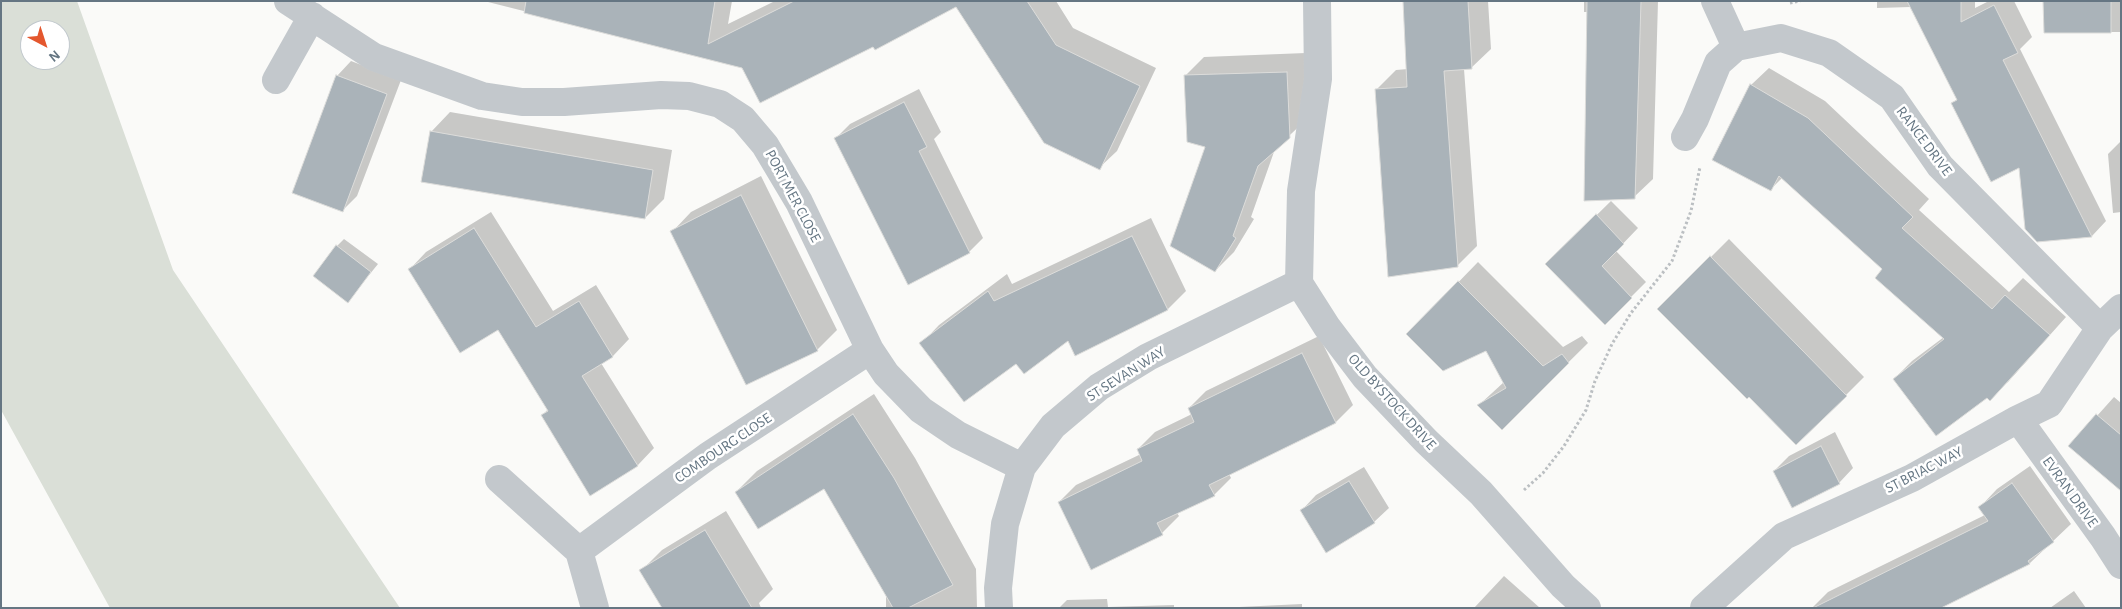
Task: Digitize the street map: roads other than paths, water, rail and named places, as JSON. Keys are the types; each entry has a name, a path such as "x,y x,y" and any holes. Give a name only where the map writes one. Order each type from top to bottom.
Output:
{"street":[{"name":"PORT MER CLOSE","path":"288,1 374,57 482,96 522,102 556,102 661,95 689,96 720,104 743,119 765,145 799,202 870,350 886,374 921,410 958,435 1022,467"},
{"path":"1299,283 1301,191 1318,79 1316,1"},
{"path":"1690,128 1718,63 1736,47 1715,1"},
{"path":"276,80 312,16"},
{"name":"RANCE DRIVE","path":"1736,47 1781,38 1829,52 1892,97 1940,166 2100,328"},
{"name":"ST SEVAN WAY","path":"999,608 998,588 1005,524 1022,467 1053,426 1099,388 1148,357 1299,283"},
{"name":"OLD BYSTOCK DRIVE","path":"1299,283 1327,327 1365,377 1499,513 1563,586 1587,608"},
{"name":"ST BRIAC WAY","path":"1704,608 1715,596 1784,536 1912,478 2018,419 2049,404 2100,328 2121,308"},
{"name":"COMBOURG CLOSE","path":"579,551 708,456 870,350"},
{"name":"EVRAN DRIVE","path":"2018,419 2121,565"},
{"path":"500,479 579,551 595,608"}]}
